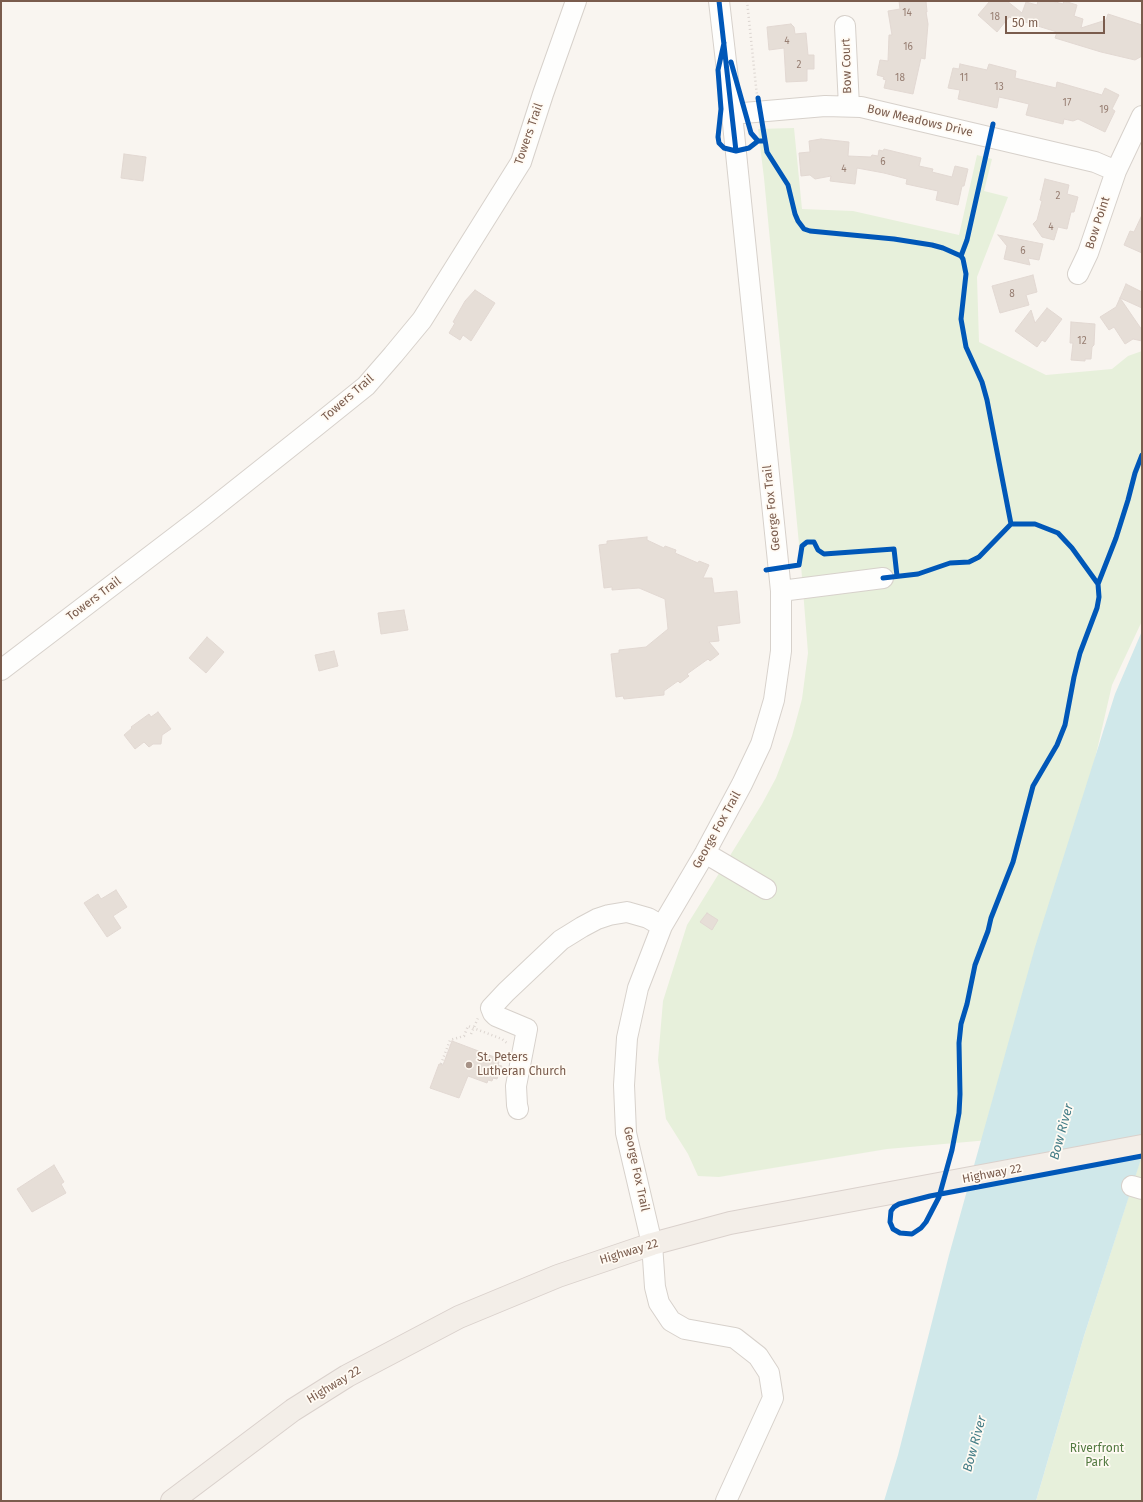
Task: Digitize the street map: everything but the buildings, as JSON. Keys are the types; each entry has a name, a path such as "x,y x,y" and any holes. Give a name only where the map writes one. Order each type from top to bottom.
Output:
{"main road":[{"name":"Highway 22","path":"172,1501 293,1410 347,1376 459,1317 558,1276 652,1244 730,1223 1142,1146"}],"street":[{"name":"Towers Trail","path":"1,670 197,521 366,386 393,355 422,320 521,162 576,1"},
{"name":"George Fox Trail","path":"719,1 781,591 781,651 774,700 761,744 742,784 705,853 662,926 638,988 627,1038 624,1085 626,1133 652,1244 654,1286 659,1303 671,1321 685,1329 735,1338 758,1356 769,1373 773,1398 726,1501"},
{"name":"Bow Court","path":"846,26 849,106"},
{"name":"Bow Meadows Drive","path":"732,114 759,104 849,106 873,109 1095,162 1116,171"},
{"path":"1116,171 1142,116"},
{"name":"Bow Point","path":"1078,274 1088,253 1116,171"},
{"path":"781,591 883,578"},
{"path":"705,853 766,889"},
{"path":"518,1109 516,1104 516,1086 527,1029 496,1016 491,1008 561,940 597,919 627,912 648,918 662,926"}],"path":[{"path":"747,1 759,104"},
{"path":"441,1064 450,1040 464,1036 468,1026 502,1039 511,1047"}],"green space":[{"path":"794,128 802,209 853,211 959,235 977,155 992,159 984,191 1008,197 977,277 979,342 1046,375 1112,369 1128,356 1142,351 1142,621 1112,685 1065,889 989,1140 887,1149 719,1177 698,1176 688,1154 666,1119 658,1060 663,1001 687,925 762,804 776,778 792,736 802,699 808,653 801,565 758,129"},
{"name":"Riverfront Park","path":"1141,1158 1142,1501 1036,1501 1084,1336"}],"water":[{"name":"Bow River","path":"1142,631 1142,1156 1084,1336 1036,1501 884,1501 898,1455 949,1255 1035,947 1115,694"}],"cycle path":[{"path":"719,1 736,151"},
{"path":"724,43 718,70 721,109 718,137 719,143 724,148 736,151 749,148 758,141 765,141"},
{"path":"731,62 751,133 758,141"},
{"path":"758,98 767,152 788,185 795,214 804,229 810,231 894,239 932,245 961,256"},
{"path":"993,124 967,240 961,256 966,274 961,319 966,347 982,382 987,400 1011,524 1035,524 1058,533 1072,548 1098,584"},
{"path":"1142,455 1135,473 1116,538 1098,584 1099,597 1097,608 1080,653 1065,725 1057,745 1033,786 1013,862 991,918 988,931 975,965 967,1004 961,1024 959,1043 959,1113 952,1150 939,1197 926,1222 921,1228 912,1234 900,1233 893,1229 890,1222 891,1211 899,1204 930,1196 1142,1156"},
{"path":"883,578 918,574 950,563 969,562 979,557 1011,524"},
{"path":"766,570 799,565 802,546 807,542 814,542 818,550 824,554 894,549 897,576"}],"place":[{"name":"St. Peters Lutheran Church","path":"469,1065"}]}
